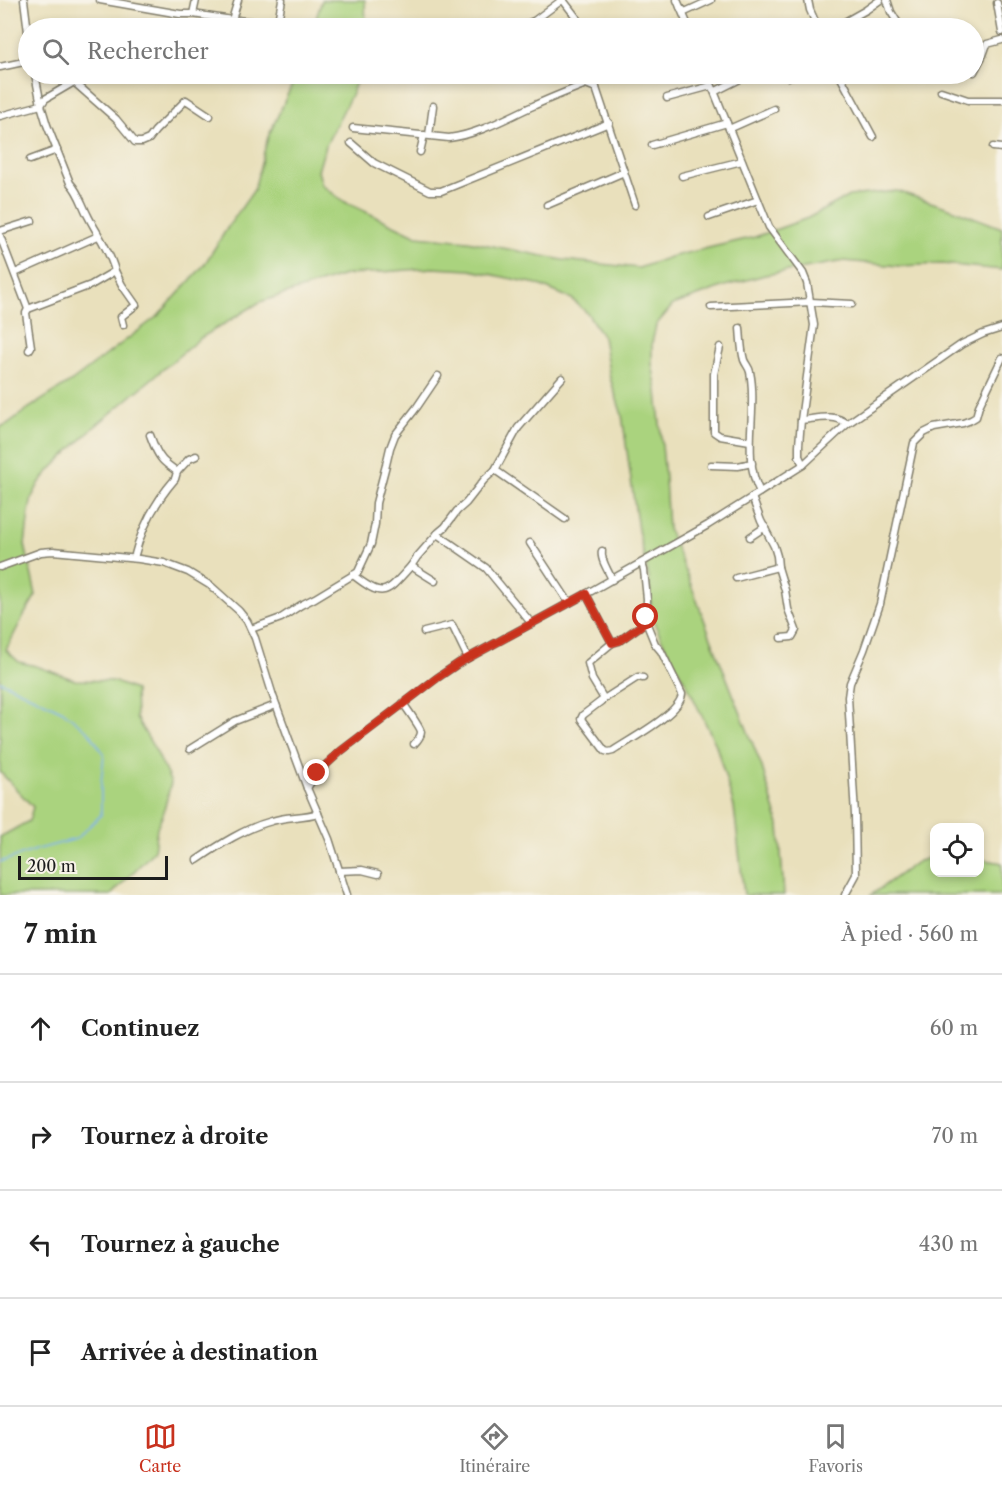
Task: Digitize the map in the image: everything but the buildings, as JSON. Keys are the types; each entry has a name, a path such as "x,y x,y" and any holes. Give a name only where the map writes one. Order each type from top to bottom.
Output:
{"street":[{"path":"24,0 26,18"},
{"path":"100,0 180,14 221,18"},
{"path":"193,14 196,0"},
{"path":"235,18 238,0"},
{"path":"279,18 282,0"},
{"path":"538,18 563,0 576,18"},
{"path":"677,0 685,18"},
{"path":"680,7 685,12 711,0"},
{"path":"808,0 814,18"},
{"path":"852,18 880,0"},
{"path":"887,0 895,18"},
{"path":"997,3 1002,32"},
{"path":"984,53 987,44 1002,40"},
{"path":"0,67 18,63"},
{"path":"37,84 41,105 70,183 76,189 98,236 113,261 122,285 136,305 121,317 123,325"},
{"path":"0,116 41,105 45,99 71,84"},
{"path":"76,84 116,119 135,142 149,139 186,100 210,116"},
{"path":"353,128 449,138 491,125 586,84 596,88"},
{"path":"595,84 634,205"},
{"path":"711,84 769,227 803,273 807,283 814,325 799,445 803,465"},
{"path":"712,87 716,91 730,84"},
{"path":"844,84 873,137"},
{"path":"667,98 712,87"},
{"path":"941,91 968,100 1002,100"},
{"path":"420,152 427,135 433,106"},
{"path":"652,145 728,126 774,109"},
{"path":"351,143 374,163 436,192 609,123"},
{"path":"993,147 1002,148"},
{"path":"30,160 57,150"},
{"path":"682,176 742,161"},
{"path":"547,205 624,172"},
{"path":"709,217 758,200"},
{"path":"0,231 32,221"},
{"path":"0,236 28,309 26,313 29,350"},
{"path":"15,273 98,236"},
{"path":"28,309 91,285 115,271"},
{"path":"711,307 811,302 852,304"},
{"path":"740,328 742,351 750,371 752,390 750,441 755,484 760,492"},
{"path":"307,788 317,773 341,751 437,678 468,658 708,525 803,465 847,424 962,344 1002,328"},
{"path":"720,347 714,374 713,430 720,436 750,441"},
{"path":"845,895 856,875 855,814 848,717 850,683 880,604 914,443 924,433 934,428 963,423 976,417 1002,358"},
{"path":"250,629 281,618 358,572 371,544 376,503 394,435 438,376"},
{"path":"352,575 368,587 378,591 384,591 396,584 417,557 495,470 518,428 562,378"},
{"path":"801,420 832,417 847,424"},
{"path":"150,435 159,457 177,472"},
{"path":"134,558 140,536 164,492 175,479 177,472 189,459 196,456"},
{"path":"711,465 738,466 752,463"},
{"path":"495,470 565,519"},
{"path":"752,497 774,546 788,609 796,630 792,637 781,638"},
{"path":"750,537 765,527"},
{"path":"437,534 486,568 532,624"},
{"path":"530,543 566,598 571,602"},
{"path":"602,551 602,558 612,580"},
{"path":"0,567 41,552 73,552 164,563 188,572 211,586 239,611 255,638 276,705 329,839 347,895"},
{"path":"642,563 646,622 682,694 681,700 673,710 653,725 613,751 605,751 581,719 583,715 638,677 643,678"},
{"path":"411,566 435,581"},
{"path":"736,578 778,567"},
{"path":"586,594 612,643"},
{"path":"604,699 592,679 588,663 612,643 619,641 646,622"},
{"path":"424,632 452,625 468,658"},
{"path":"403,703 421,728 419,738 414,744"},
{"path":"189,749 236,721 276,705"},
{"path":"300,770 317,773"},
{"path":"197,860 229,840 262,824 273,820 318,813"},
{"path":"339,871 362,870 378,874"}],"green space":[{"path":"322,0 365,0 366,18 316,18"},
{"path":"292,84 355,84 325,147 318,171 322,185 343,201 417,236 468,241 563,260 639,268 670,257 755,237 808,218 849,196 897,191 1002,228 1002,270 942,264 899,266 844,261 765,275 725,286 673,305 656,325 652,343 652,364 657,391 668,529 762,767 779,825 784,895 744,895 734,807 716,745 652,618 649,578 638,530 622,415 610,378 603,337 588,314 572,299 537,284 470,270 433,268 345,275 260,302 199,339 92,429 40,482 32,497 25,545 36,595 6,650 19,662 75,680 113,681 135,690 136,718 156,751 171,783 157,828 154,851 111,895 0,895 0,837 29,821 33,807 0,772 0,427 72,381 159,315 204,265 254,190 268,137"},
{"path":"930,857 930,877 984,877 984,860 1002,863 1002,895 871,895 917,862"}],"waterway":[{"path":"0,681 63,711 89,732 104,754 101,815 76,839 0,862"}],"route":[{"path":"317,773 397,707 459,663 586,594 612,643 619,641 646,622 646,617"}]}
